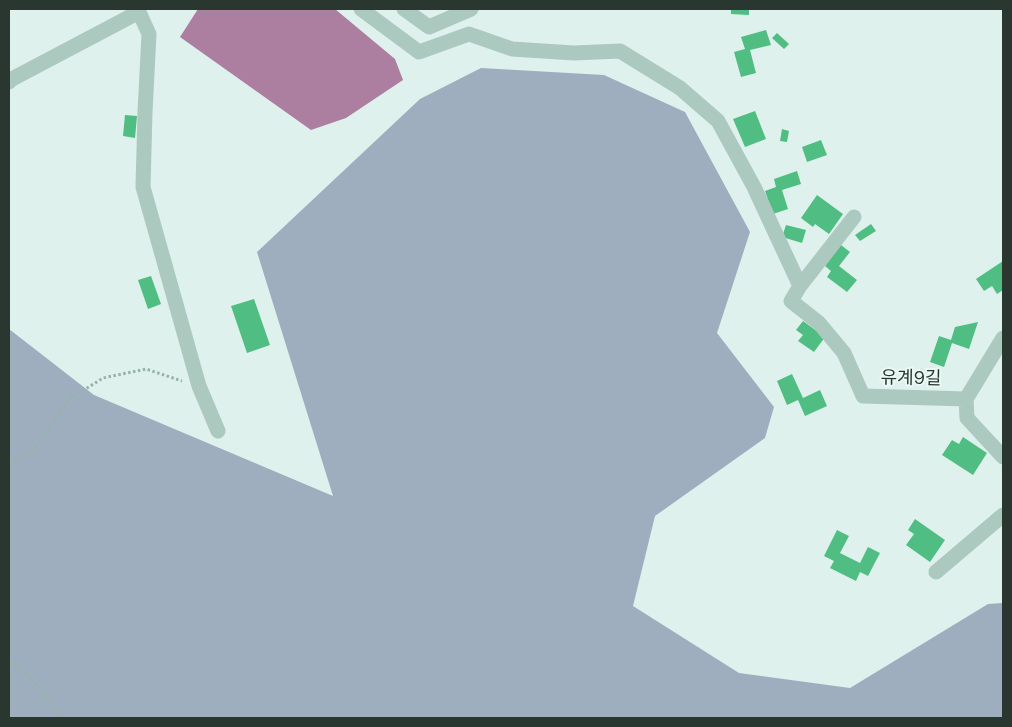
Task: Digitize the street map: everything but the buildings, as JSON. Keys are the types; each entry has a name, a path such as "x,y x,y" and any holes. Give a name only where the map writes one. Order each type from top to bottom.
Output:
{"street":[{"path":"361,9 419,52 469,34 512,48 574,53 620,51 680,88 718,120 754,187 800,286"},
{"path":"404,9 429,27 471,9"},
{"path":"9,82 139,12 149,34 143,187 200,386 218,432"},
{"name":"유계9길","path":"854,217 800,286 791,301 819,323 844,353 863,396 966,399 1003,338"},
{"path":"966,399 967,418 1003,457"},
{"path":"936,572 1003,515"}],"path":[{"path":"9,462 17,460 33,450 68,400 103,378 146,369 200,386"},
{"path":"9,661 17,665 40,689 62,718"}],"shaded area":[{"path":"198,9 335,9 395,59 403,80 346,118 311,130 180,37"},
{"path":"481,68 604,75 685,112 750,232 717,333 774,407 765,438 655,516 633,606 739,673 850,688 988,604 1003,603 1003,718 9,718 9,329 94,395 333,496 257,252 420,99"}]}
